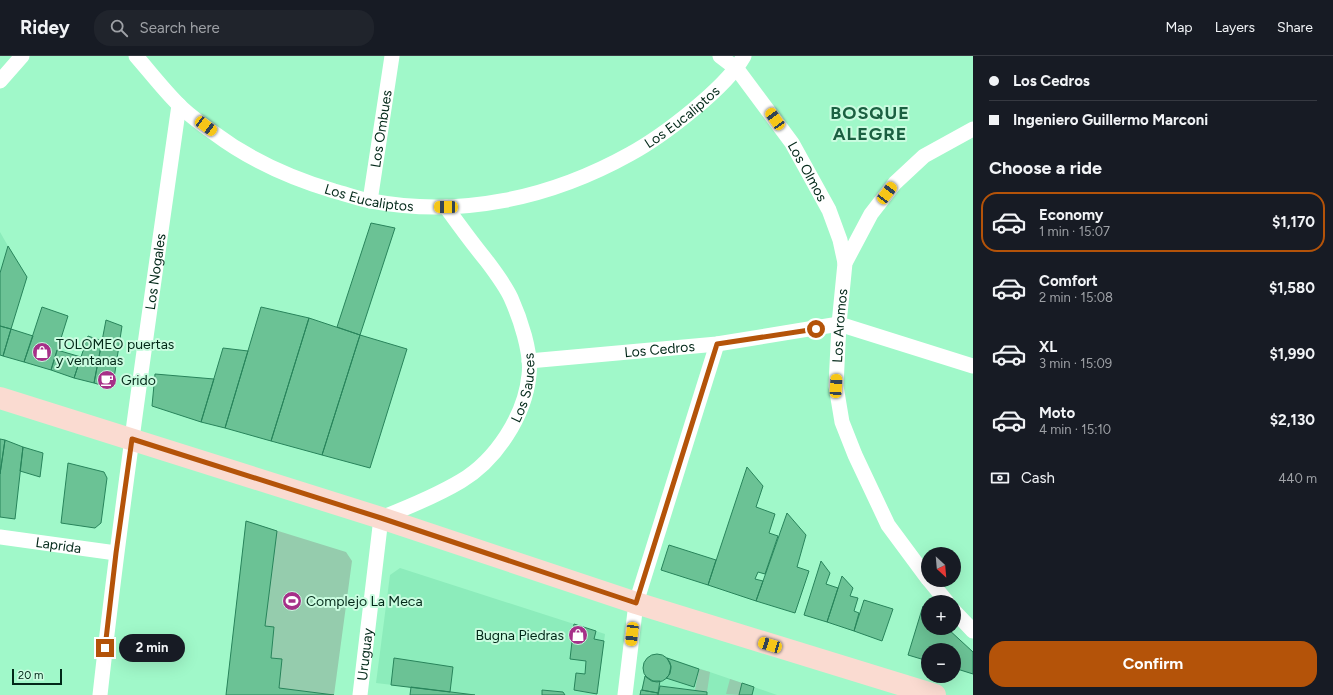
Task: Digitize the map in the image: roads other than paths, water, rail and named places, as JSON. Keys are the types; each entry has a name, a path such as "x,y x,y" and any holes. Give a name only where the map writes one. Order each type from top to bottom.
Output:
{"main road":[{"path":"0,398 381,518 636,603 934,695"}],"street":[{"path":"0,81 22,56"},
{"name":"Los Eucaliptos","path":"136,56 179,105 233,147 264,165 299,181 370,201 408,206 446,207 506,201 550,190 600,171 646,146 688,114 741,62"},
{"name":"Los Ombues","path":"370,201 392,56"},
{"name":"Los Olmos","path":"720,56 741,62 792,143 829,210 840,240 845,263"},
{"name":"Los Nogales","path":"100,695 116,553 179,105"},
{"name":"Los Aromos","path":"921,571 888,526 855,456 842,422 836,386 839,324 845,263 871,214 894,183 924,156 973,129"},
{"name":"Los Sauces","path":"381,518 425,500 462,480 484,463 501,446 521,407 530,374 529,361 519,319 511,297 446,207"},
{"name":"Los Cedros","path":"529,361 717,344 839,324 973,366"},
{"path":"625,695 636,603 717,344"},
{"name":"Uruguay","path":"360,695 381,518"},
{"name":"Laprida","path":"0,537 116,553"},
{"name":"Los Aromos","path":"934,587 941,595"},
{"path":"961,618 973,631"}],"place":[{"name":"TOLOMEO puertas y ventanas","path":"42,352"},
{"name":"Grido","path":"107,380"},
{"name":"Complejo La Meca","path":"292,601"},
{"name":"Bugna Piedras","path":"578,635"}],"district":[{"name":"BOSQUE ALEGRE","path":"870,123"}]}
